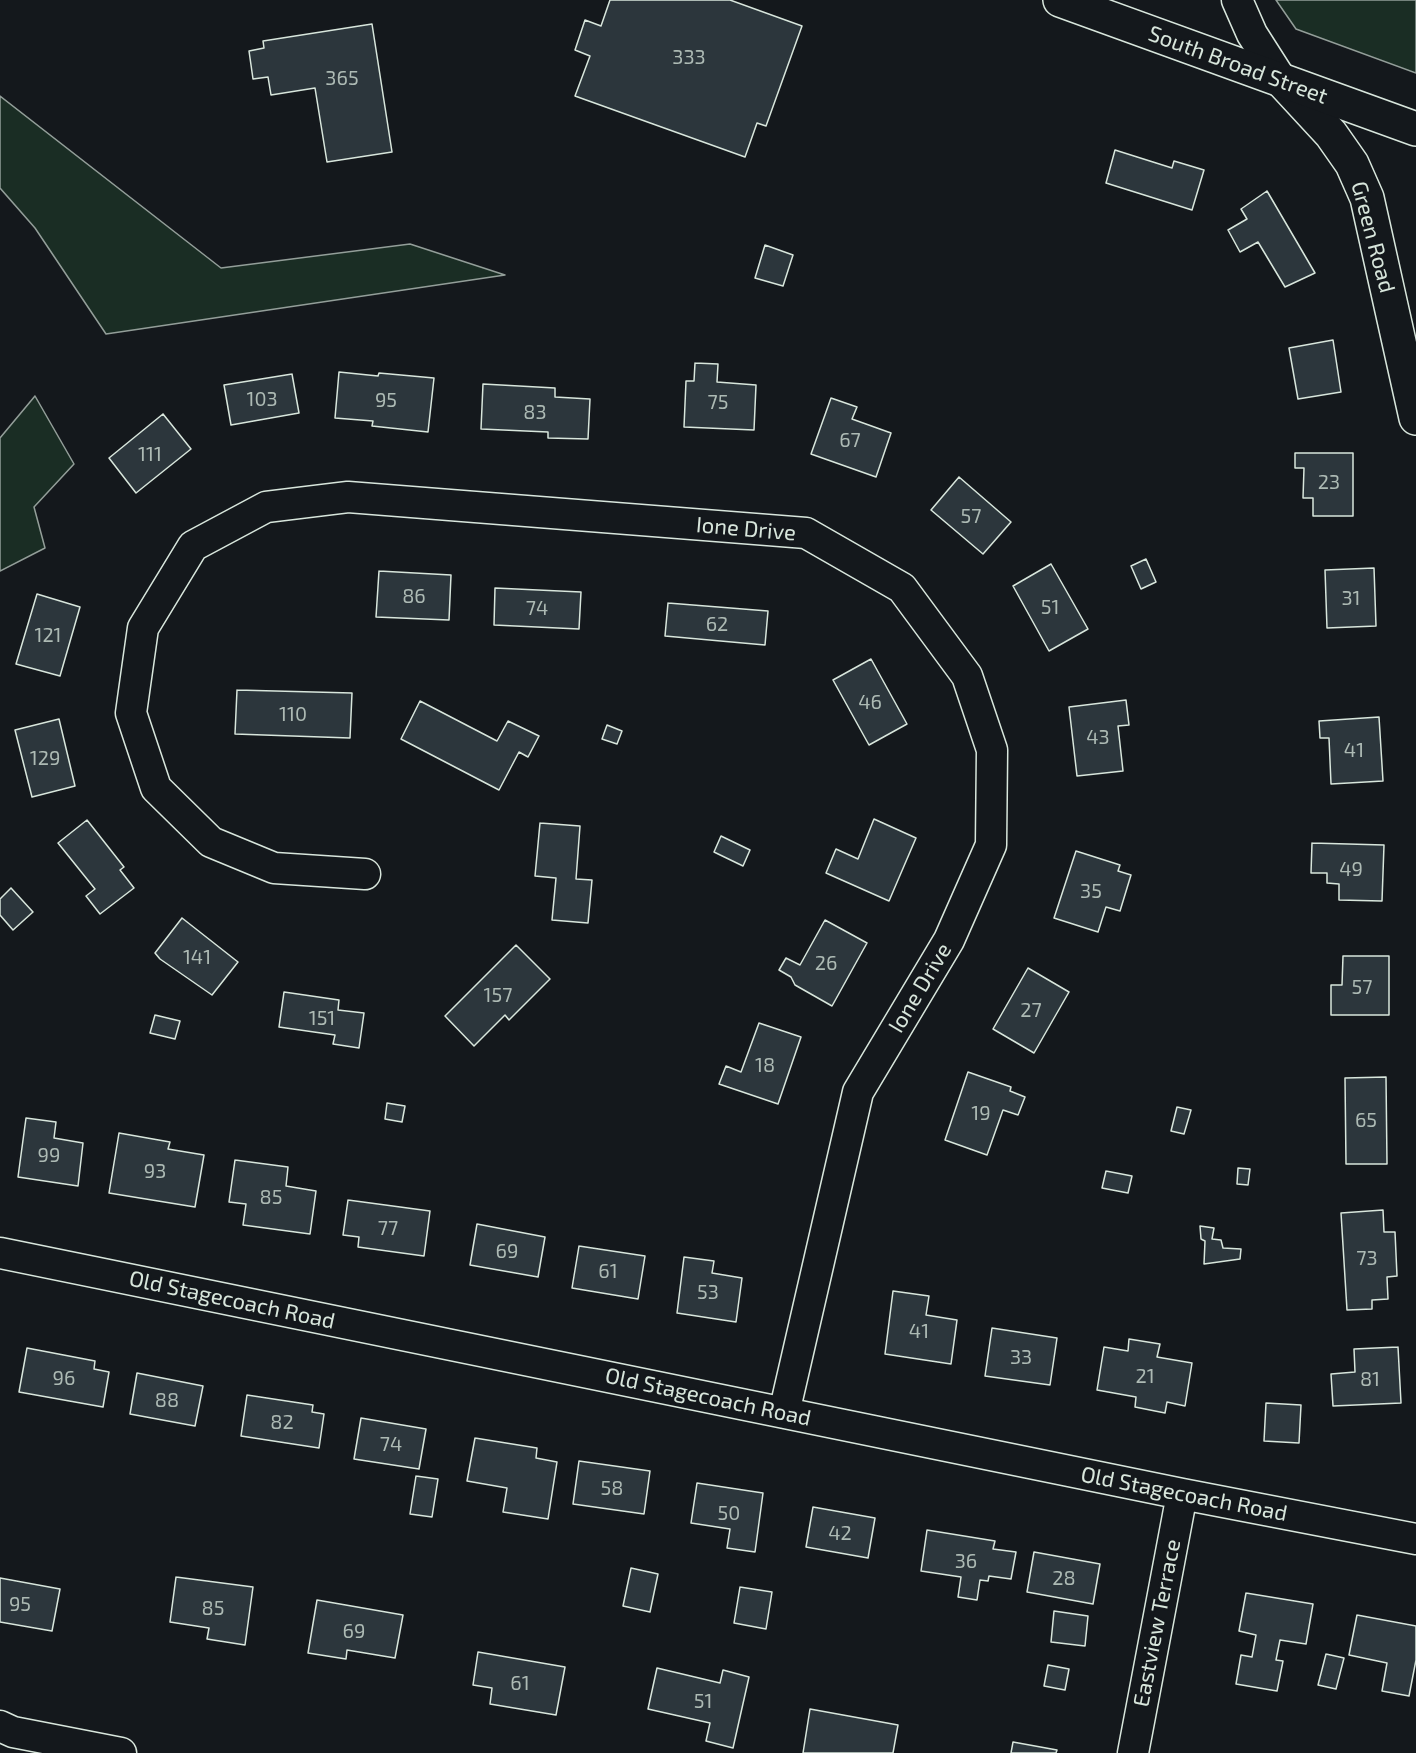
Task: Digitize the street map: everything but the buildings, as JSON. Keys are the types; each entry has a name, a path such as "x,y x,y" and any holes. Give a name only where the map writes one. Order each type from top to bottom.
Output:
{"main road":[{"name":"South Broad Street","path":"1060,0 1416,129"},
{"name":"Green Road","path":"1282,81 1331,134 1352,164 1367,198 1416,418"}],"street":[{"path":"1237,0 1252,34 1282,81"},
{"name":"Ione Drive","path":"365,874 274,868 211,842 156,788 131,713 143,628 193,546 266,507 348,497 806,533 902,588 967,676 992,750 991,845 949,940 858,1092 784,1413"},
{"name":"Old Stagecoach Road","path":"0,1253 1182,1494 1416,1539"},
{"name":"Eastview Terrace","path":"1133,1753 1182,1494"},
{"path":"0,1726 13,1732 121,1753"}],"green space":[{"path":"1276,0 1416,0 1416,73 1296,29"},
{"path":"0,96 221,268 410,244 505,275 106,334 35,228 0,188"},
{"path":"35,396 74,464 34,507 45,548 0,571 0,438"}]}
